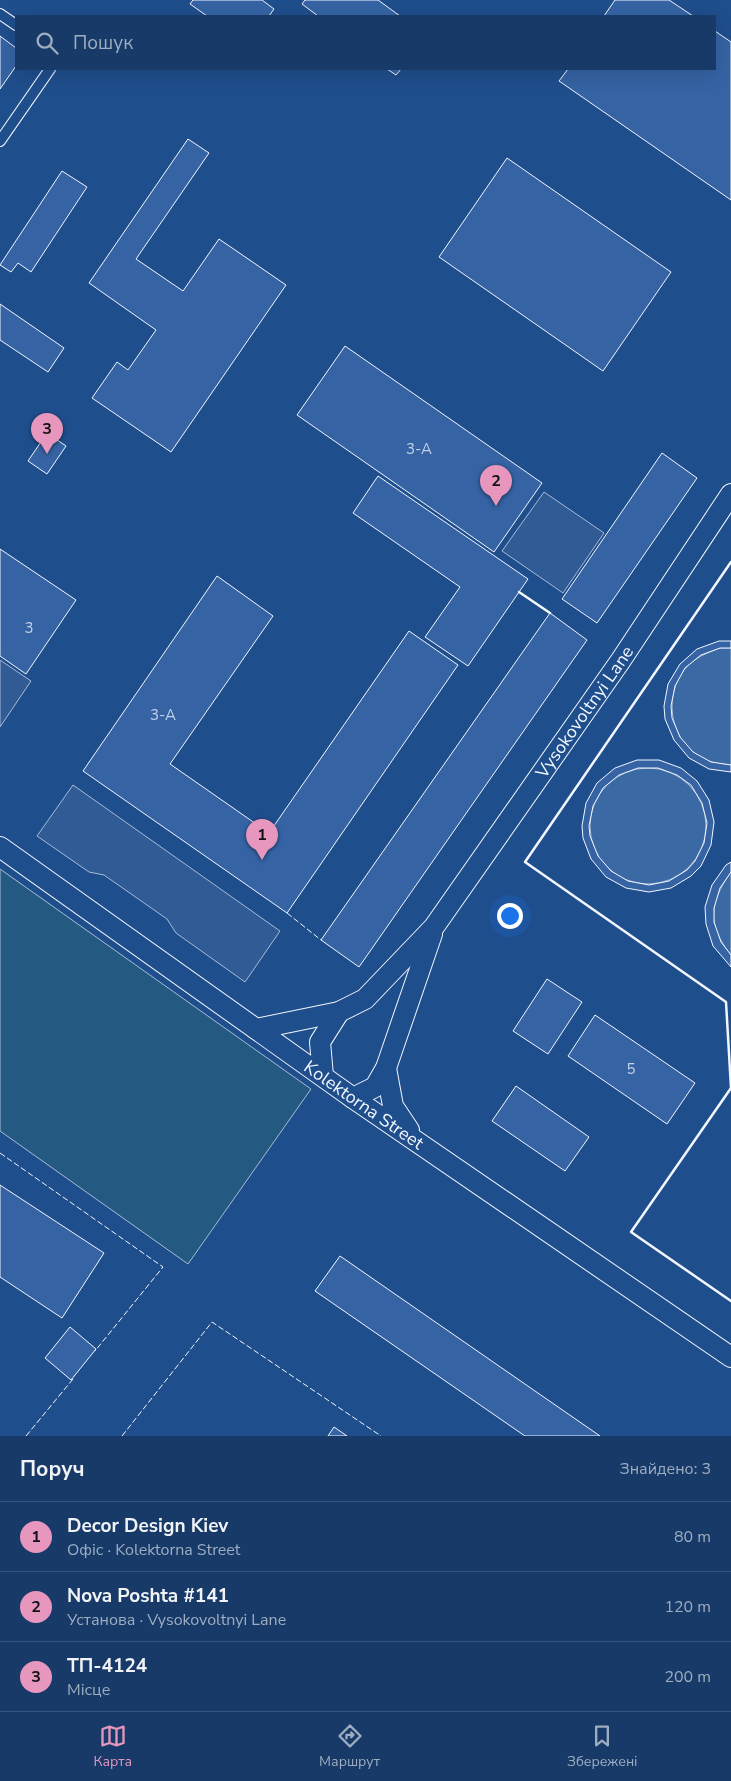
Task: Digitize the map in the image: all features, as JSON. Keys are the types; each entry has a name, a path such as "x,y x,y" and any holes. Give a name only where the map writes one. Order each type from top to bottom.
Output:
{"street":[{"name":"Vysokovoltnyi Lane","path":"256,1028 340,1012 366,998 434,927 621,660 731,494"},
{"name":"Kolektorna Street","path":"0,847 353,1098 731,1357"},
{"name":"Vysokovoltnyi Lane","path":"353,1098 375,1087 386,1068 434,927"},
{"path":"323,1076 320,1042 340,1012"},
{"path":"386,1068 393,1106 416,1140"}],"lane":[{"path":"0,14 15,24"},
{"path":"0,141 49,70"}],"shaded area":[{"path":"544,492 604,533 563,593 502,551"},
{"path":"720,648 731,648 731,765 712,762 698,756 688,747 679,736 672,710 677,682 684,670 696,659"},
{"path":"0,660 31,681 0,727"},
{"path":"648,768 670,772 689,785 702,804 706,826 702,848 689,867 670,880 648,884 626,880 607,867 594,848 590,826 594,804 607,785 626,772"},
{"path":"73,785 280,931 245,982 176,933 167,919 104,875 89,872 37,836"},
{"path":"0,869 311,1089 188,1264 0,1131"},
{"path":"731,872 731,955 718,934 714,914 718,894"}],"building":[{"path":"193,0 262,0 274,9 270,15 206,15 190,4"},
{"path":"305,0 378,0 399,15 317,15 302,4"},
{"path":"615,0 669,0 692,15 605,15"},
{"path":"716,32 731,42 731,200 559,81 567,70 716,70"},
{"path":"0,36 15,47 15,67 0,89"},
{"path":"388,70 400,70 396,75"},
{"path":"188,139 209,153 136,259 183,291 219,239 286,285 171,452 92,398 117,362 128,370 156,330 89,283"},
{"path":"507,158 671,272 603,371 439,257"},
{"path":"62,171 87,187 31,272 18,263 11,272 0,265"},
{"path":"0,304 64,348 48,372 0,340"},
{"path":"345,346 542,483 494,552 297,415"},
{"path":"47,433 66,446 47,474 28,461"},
{"path":"662,453 697,478 597,623 562,599"},
{"path":"378,476 528,579 468,666 425,637 460,587 353,513"},
{"path":"0,549 76,600 26,674 0,656"},
{"path":"217,576 273,616 170,764 269,833 409,631 458,665 287,913 83,771"},
{"path":"550,613 587,640 359,967 321,940"},
{"path":"719,641 731,641 731,648 720,648 701,655 685,668 675,686 671,706 672,718 680,737 693,752 711,762 731,765 731,772 709,769 689,758 674,740 665,719 664,706 668,684 680,664 697,649"},
{"path":"637,760 659,760 681,768 697,781 709,800 714,822 711,845 701,866 691,876 671,888 649,892 626,888 606,877 591,859 583,838 582,826 586,803 597,783 615,768","holes":["638,768 658,768 677,775 691,785 702,803 707,823 704,843 695,861 687,870 669,881 649,885 628,881 611,871 598,856 590,836 589,826 593,806 603,788 619,775"]},
{"path":"731,862 731,872 720,888 714,908 714,922 721,942 731,955 731,967 713,946 706,924 705,907 712,885 726,865"},
{"path":"547,979 582,1002 548,1054 513,1031"},
{"path":"595,1015 695,1083 667,1124 568,1056"},
{"path":"516,1086 589,1137 565,1171 492,1121"},
{"path":"0,1185 104,1253 62,1318 0,1277"},
{"path":"340,1256 600,1436 525,1436 315,1291"},
{"path":"70,1327 96,1349 71,1380 45,1358"},
{"path":"334,1427 347,1436 328,1436"}],"fence":[{"path":"287,913 321,940"},
{"path":"0,1153 163,1267 95,1351"},
{"path":"122,1436 212,1322 381,1436"},
{"path":"26,1436 73,1379"}],"wall":[{"path":"731,562 525,862 726,1002 731,1088 631,1232 731,1301"},
{"path":"519,592 550,613"}],"place":[{"name":"ТП-4124","path":"47,454"},
{"name":"Nova Poshta #141","path":"496,506"},
{"name":"Decor Design Kiev","path":"262,860"}]}
